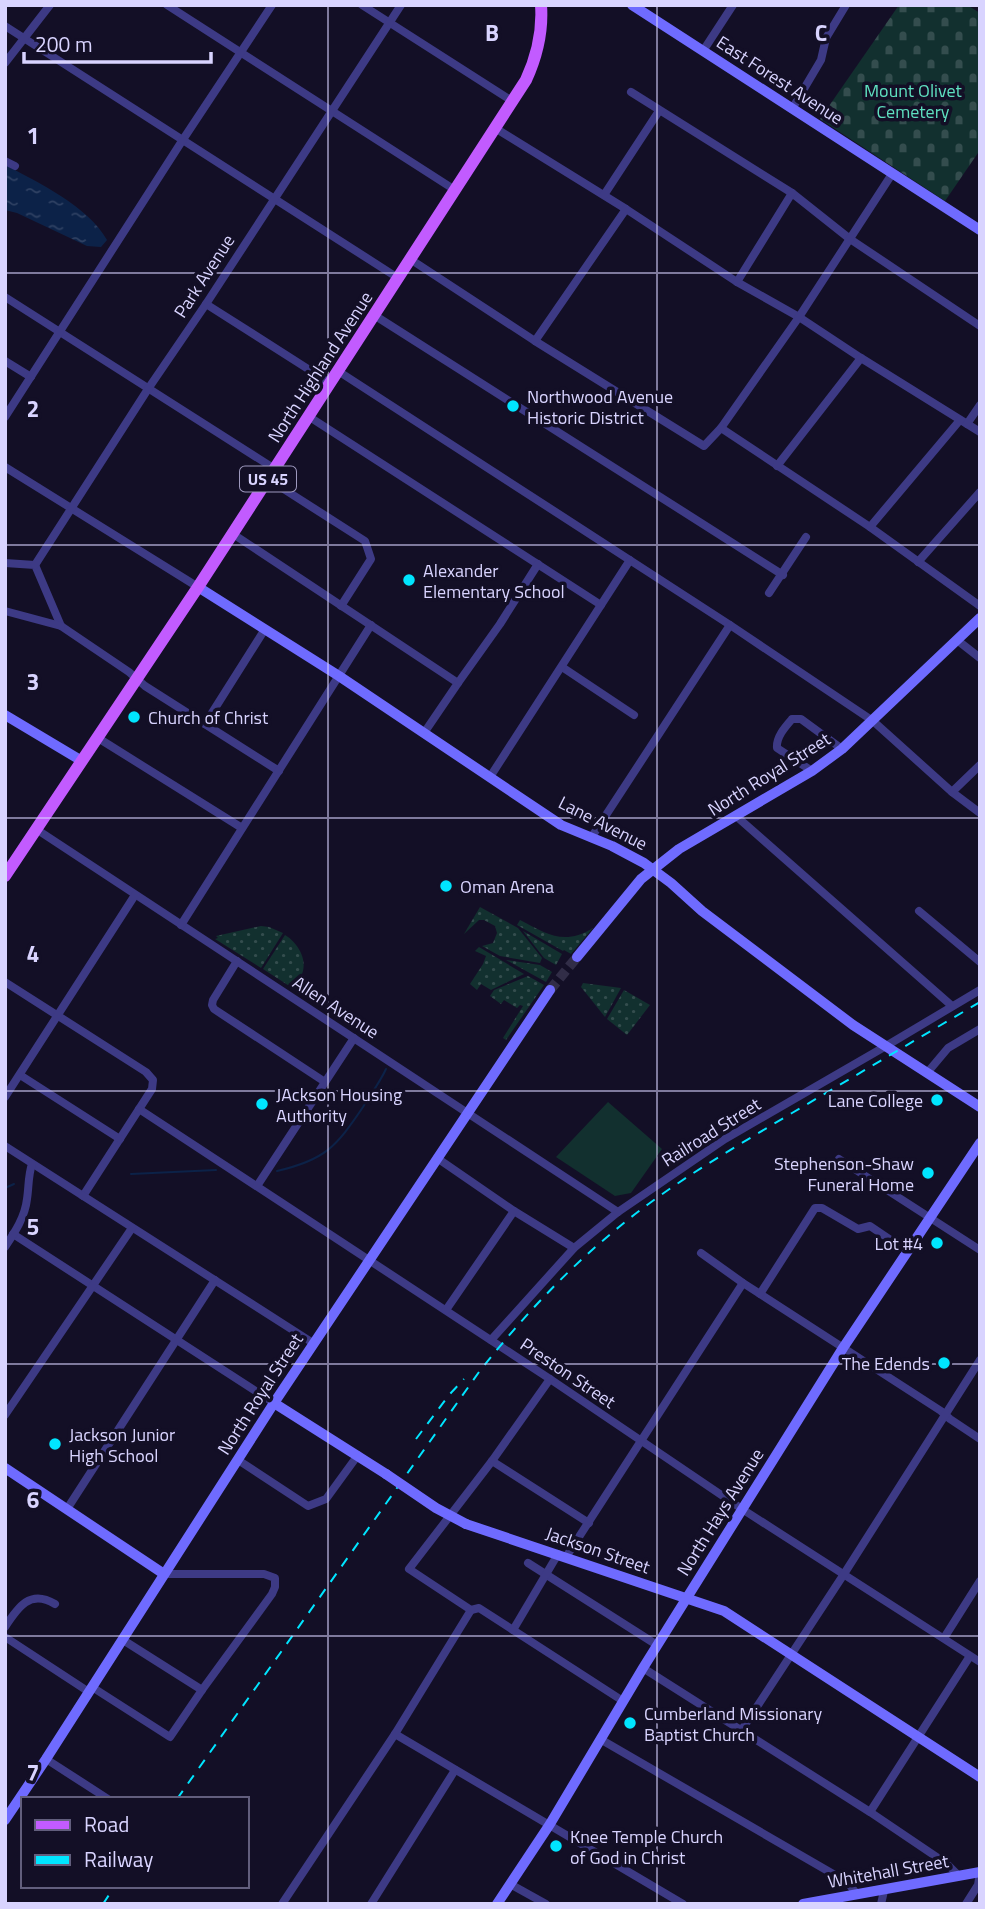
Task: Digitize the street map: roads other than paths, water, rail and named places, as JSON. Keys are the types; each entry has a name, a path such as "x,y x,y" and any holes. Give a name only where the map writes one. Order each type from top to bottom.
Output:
{"main road":[{"name":"North Highland Avenue","path":"5,876 233,534 526,80 537,53 542,19 541,5"}],"street":[{"path":"5,63 50,5"},
{"path":"167,5 455,190"},
{"path":"5,416 272,5"},
{"path":"362,5 512,102"},
{"name":"Park Avenue","path":"35,565 401,5"},
{"name":"East Forest Avenue","path":"632,5 980,230"},
{"path":"703,51 733,5"},
{"path":"792,109 821,60 826,38 846,5"},
{"path":"5,26 398,278"},
{"path":"631,92 792,193 850,239 980,326"},
{"path":"604,195 659,111"},
{"path":"495,128 980,432"},
{"path":"5,161 15,166"},
{"path":"410,259 535,341 704,446 721,428 799,317 892,174"},
{"path":"737,282 792,193"},
{"path":"535,341 626,209"},
{"path":"5,297 148,389 365,541 371,559 341,606"},
{"path":"206,304 330,383"},
{"path":"374,315 783,575"},
{"path":"777,466 861,358"},
{"path":"5,361 31,377"},
{"path":"338,371 873,721 952,792 980,813"},
{"path":"870,527 980,405"},
{"path":"309,416 601,605"},
{"path":"721,428 870,527 980,606"},
{"path":"5,467 198,587"},
{"path":"918,562 980,492"},
{"path":"233,534 458,683"},
{"path":"769,593 806,537"},
{"path":"490,777 630,560"},
{"path":"5,563 35,565 61,626"},
{"path":"424,733 538,564"},
{"name":"Lane Avenue","path":"198,587 340,676 561,825 628,854 653,869 712,919 853,1025 980,1107"},
{"path":"5,611 61,626 279,771"},
{"name":"North Royal Street","path":"577,957 641,879 679,849 812,771 842,749 980,618"},
{"path":"181,925 371,625"},
{"path":"592,838 730,625"},
{"path":"205,724 265,629"},
{"path":"957,640 980,658"},
{"path":"562,667 634,715"},
{"path":"5,715 82,761"},
{"path":"812,771 777,748 776,743 792,719 801,719 842,749"},
{"path":"97,738 242,828"},
{"path":"952,792 980,765"},
{"path":"736,816 952,1006"},
{"name":"Allen Avenue","path":"36,829 618,1212"},
{"path":"5,1097 135,895"},
{"path":"919,911 980,962"},
{"path":"237,961 213,1000 214,1009 325,1082"},
{"path":"5,982 146,1072 153,1080 152,1089 83,1196"},
{"name":"North Royal Street","path":"5,1820 313,1343 550,990"},
{"name":"Railroad Street","path":"491,1340 574,1248 618,1212 724,1139 980,990"},
{"path":"927,1073 948,1048 980,1029"},
{"path":"257,1186 354,1038"},
{"path":"20,1074 120,1139"},
{"name":"Preston Street","path":"139,1109 446,1310 742,1509 980,1662"},
{"name":"North Hays Avenue","path":"497,1904 550,1824 623,1700 843,1348 980,1143"},
{"path":"5,1146 313,1343"},
{"path":"437,1158 574,1248"},
{"path":"838,1159 980,1250"},
{"path":"5,1247 24,1212 28,1175 32,1164"},
{"path":"760,1294 815,1208 822,1208 858,1229 870,1226 907,1251"},
{"path":"446,1310 514,1211"},
{"path":"5,1415 132,1228"},
{"path":"13,1234 274,1403"},
{"path":"701,1253 980,1438"},
{"path":"67,1509 215,1280"},
{"path":"513,1630 546,1575 589,1524 743,1283"},
{"path":"741,1731 980,1361"},
{"path":"471,1610 409,1569 492,1461 550,1379"},
{"name":"Jackson Street","path":"274,1403 436,1508 466,1524 724,1611 980,1777"},
{"path":"238,1460 309,1506 326,1499 358,1455"},
{"path":"492,1461 589,1524"},
{"path":"5,1468 164,1574 264,1574 275,1578 272,1594 170,1737 5,1637"},
{"path":"528,1563 657,1646"},
{"path":"944,1638 980,1581"},
{"path":"5,1627 16,1611 31,1600 39,1598 55,1604"},
{"path":"282,1904 395,1734 471,1610 479,1608 623,1700"},
{"path":"123,1640 202,1690"},
{"path":"870,1812 970,1656"},
{"path":"643,1668 870,1812 947,1864 959,1876"},
{"path":"395,1734 683,1904"},
{"path":"600,1739 847,1882 857,1894"},
{"path":"46,1759 105,1797"},
{"path":"371,1904 455,1770"},
{"path":"966,1904 978,1885 980,1872"},
{"name":"Whitehall Street","path":"803,1904 980,1872"},
{"path":"510,1884 546,1904"},
{"path":"881,1904 884,1891"}],"water":[{"path":"5,165 76,206 99,228 107,240 101,247 87,246 5,210"}],"waterway":[{"path":"277,1171 307,1162 337,1142 386,1069"},
{"path":"131,1174 216,1170"},
{"path":"5,1188 14,1184"}],"tunnel":[{"path":"550,990 577,957"}],"railway":[{"path":"178,1797 479,1372 562,1278 599,1243 681,1181 980,1002"},
{"path":"416,1439 464,1379"},
{"path":"103,1904 114,1888"}],"place":[{"name":"Northwood Avenue Historic District","path":"513,406"},
{"name":"Alexander Elementary School","path":"409,580"},
{"name":"Church of Christ","path":"134,717"},
{"name":"Oman Arena","path":"446,886"},
{"name":"Lane College","path":"937,1100"},
{"name":"JAckson Housing Authority","path":"262,1104"},
{"name":"Stephenson-Shaw Funeral Home","path":"928,1173"},
{"name":"Lot #4","path":"937,1243"},
{"name":"The Edends","path":"944,1363"},
{"name":"Jackson Junior High School","path":"55,1444"},
{"name":"Cumberland Missionary Baptist Church","path":"630,1723"},
{"name":"Knee Temple Church of God in Christ","path":"556,1846"}],"park label":[{"name":"Mount Olivet Cemetery","path":"913,100"}]}
